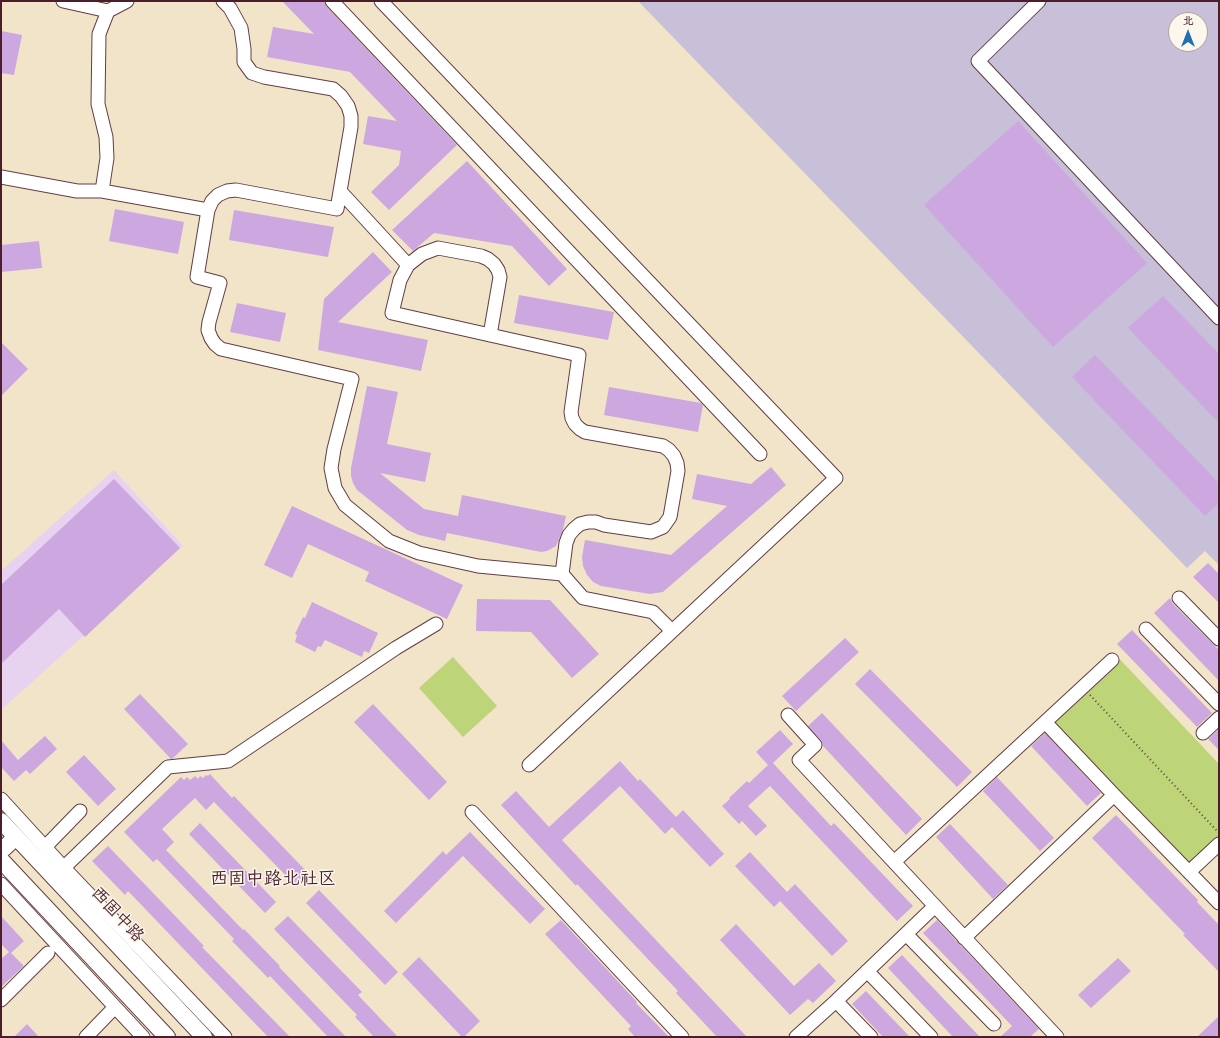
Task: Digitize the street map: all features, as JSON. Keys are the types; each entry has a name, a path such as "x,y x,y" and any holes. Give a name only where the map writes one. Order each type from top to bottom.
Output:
{"main road":[{"name":"西固中路","path":"4,816 16,836 59,873 204,1037"},
{"path":"1,851 16,836"},
{"path":"1,860 167,1037"}],"street":[{"path":"63,1 108,11 127,1"},
{"path":"223,1 230,8 241,28 244,62 252,73 264,77 333,89 341,96 348,106 351,116 351,127 337,209 236,190 227,191 218,195 212,202 208,210 197,277 220,283 208,330 215,344 222,349 352,379 334,448 331,468 335,488 345,505 389,541 419,553 478,566 562,574 583,598 653,612 672,631"},
{"path":"332,1 760,454"},
{"path":"381,1 836,478 529,766"},
{"path":"1039,1 978,61 1219,318"},
{"path":"102,191 107,158 106,137 98,104 99,34 108,11"},
{"path":"1,177 77,191 102,191 208,210"},
{"path":"340,191 408,265"},
{"path":"490,335 500,277 494,264 481,256 438,248 422,254 408,265 400,280 392,313 579,355 571,412 575,424 585,432 663,446 674,456 677,463 678,470 670,517 663,527 651,532 604,525 596,522 580,524 571,532 566,543 562,574"},
{"path":"1179,598 1219,639"},
{"path":"59,873 168,767 228,761 389,653 436,624"},
{"path":"1146,629 1219,704"},
{"path":"894,862 1112,660"},
{"path":"788,716 815,745 799,760 1057,1037"},
{"path":"1203,733 1219,718"},
{"path":"1045,722 1219,903"},
{"path":"964,938 1114,795"},
{"path":"1,799 4,816 45,847 59,873 225,1037"},
{"path":"45,847 80,811"},
{"path":"472,812 682,1037"},
{"path":"1189,872 1219,844"},
{"path":"1,884 143,1037"},
{"path":"796,1037 836,1001 935,906"},
{"path":"906,934 994,1024"},
{"path":"2,998 48,953"},
{"path":"867,971 931,1037"},
{"path":"836,1001 871,1037"},
{"path":"86,1037 115,1007"}],"path":[{"path":"1083,687 1219,833"}],"shaded area":[{"path":"638,1 1219,1 1219,565 1205,551 1187,568"},
{"path":"114,470 183,546 1,710 1,571"}],"green space":[{"path":"1113,652 1219,764 1219,838 1190,865 1047,714"},
{"path":"453,657 497,706 463,737 419,688"}],"building":[{"path":"282,1 324,1 326,6 457,145 389,210 371,192 399,165 401,151 363,144 368,116 397,121 350,72 267,57 273,27 314,34"},
{"path":"1,31 22,35 14,75 1,73"},
{"path":"1018,121 1147,263 1053,347 924,205"},
{"path":"467,161 567,269 549,286 512,246 434,233 413,251 392,230"},
{"path":"115,209 184,222 178,254 109,241"},
{"path":"234,210 334,227 328,257 229,240"},
{"path":"39,241 42,268 1,272 1,245"},
{"path":"373,252 392,272 338,322 428,340 421,371 318,350 324,299"},
{"path":"519,295 614,312 608,340 514,323"},
{"path":"1163,296 1219,354 1219,423 1128,328"},
{"path":"237,303 286,313 280,342 230,332"},
{"path":"1,342 28,369 1,396"},
{"path":"1095,355 1219,483 1219,503 1205,516 1072,377"},
{"path":"367,386 398,392 387,444 431,453 425,482 380,473 424,509 458,516 462,495 566,516 563,530 556,546 547,551 541,552 447,533 445,541 419,535 407,530 357,490 351,476 351,468"},
{"path":"609,387 701,403 703,405 698,432 604,415"},
{"path":"771,467 786,485 663,592 650,594 601,586 593,582 587,575 583,566 582,557 585,540 671,555 727,506 692,499 697,474 751,484"},
{"path":"114,479 180,548 85,637 59,609 1,664 1,585"},
{"path":"292,506 463,585 447,619 365,581 369,572 308,544 292,578 264,565"},
{"path":"1208,563 1219,574 1219,603 1193,577"},
{"path":"1170,598 1173,604 1219,650 1219,681 1154,613"},
{"path":"477,599 550,600 599,654 572,678 531,632 476,631"},
{"path":"312,602 378,633 369,653 364,651 362,657 325,640 321,647 318,646 315,652 295,642 297,635 295,634 303,617 305,618"},
{"path":"1132,630 1212,713 1197,727 1117,644"},
{"path":"845,638 859,652 796,711 782,696"},
{"path":"870,669 972,772 957,787 855,684"},
{"path":"140,694 188,744 172,759 124,709"},
{"path":"373,704 447,782 429,800 354,722"},
{"path":"822,713 922,819 906,835 823,746 821,740 808,726"},
{"path":"1219,729 1219,750 1208,739"},
{"path":"780,730 793,744 773,763 831,826 834,823 913,906 897,921 770,786 748,806 767,826 756,836 742,821 739,824 722,806 747,781 749,783 768,765 756,752"},
{"path":"1045,733 1101,793 1087,806 1031,746"},
{"path":"45,736 57,749 30,774 26,770 14,781 1,767 1,740 18,760"},
{"path":"84,755 116,789 98,806 66,772"},
{"path":"620,761 638,781 640,779 676,817 683,810 724,854 710,867 672,827 665,834 620,786 562,840 747,1037 717,1037 676,993 678,991 577,884 576,886 501,805 516,791 549,827"},
{"path":"210,774 232,798 234,796 310,875 297,887 214,802 206,810 195,798 162,829 174,842 166,850 280,966 279,967 346,1037 328,1037 270,976 268,978 232,941 234,939 157,859 153,862 124,832 181,777 184,780 187,777 190,780 195,776 198,779 200,776 203,778"},
{"path":"997,777 1054,838 1040,851 983,791"},
{"path":"1116,815 1198,900 1197,902 1219,925 1219,972 1183,935 1185,934 1092,838"},
{"path":"200,823 276,902 265,913 189,834"},
{"path":"950,824 1008,885 993,899 936,837"},
{"path":"470,832 545,909 530,924 463,856 396,923 384,911 443,851 446,855"},
{"path":"108,846 204,946 202,947 290,1037 268,1037 128,891 125,895 92,861"},
{"path":"750,852 787,892 795,884 848,941 832,956 780,901 774,907 735,866"},
{"path":"319,890 398,972 385,985 306,903"},
{"path":"1,916 24,941 11,953 24,966 1,987 1,959 9,952 1,944"},
{"path":"288,916 362,992 358,995 398,1037 374,1037 355,1017 357,1015 274,929"},
{"path":"561,920 669,1037 635,1037 628,1029 631,1026 545,934"},
{"path":"937,920 1039,1029 1030,1037 1000,1037 1012,1026 923,933"},
{"path":"736,924 794,986 819,963 836,981 813,1003 808,999 790,1015 720,940"},
{"path":"902,955 980,1037 953,1037 888,968"},
{"path":"419,957 480,1021 464,1037 462,1037 402,974"},
{"path":"1118,958 1131,971 1091,1008 1078,995"},
{"path":"866,991 910,1037 883,1037 852,1004"},
{"path":"1219,1016 1219,1037 1197,1037"},
{"path":"27,1024 39,1037 14,1037"}],"district":[{"name":"西固中路北社区","path":"273,881"}]}
